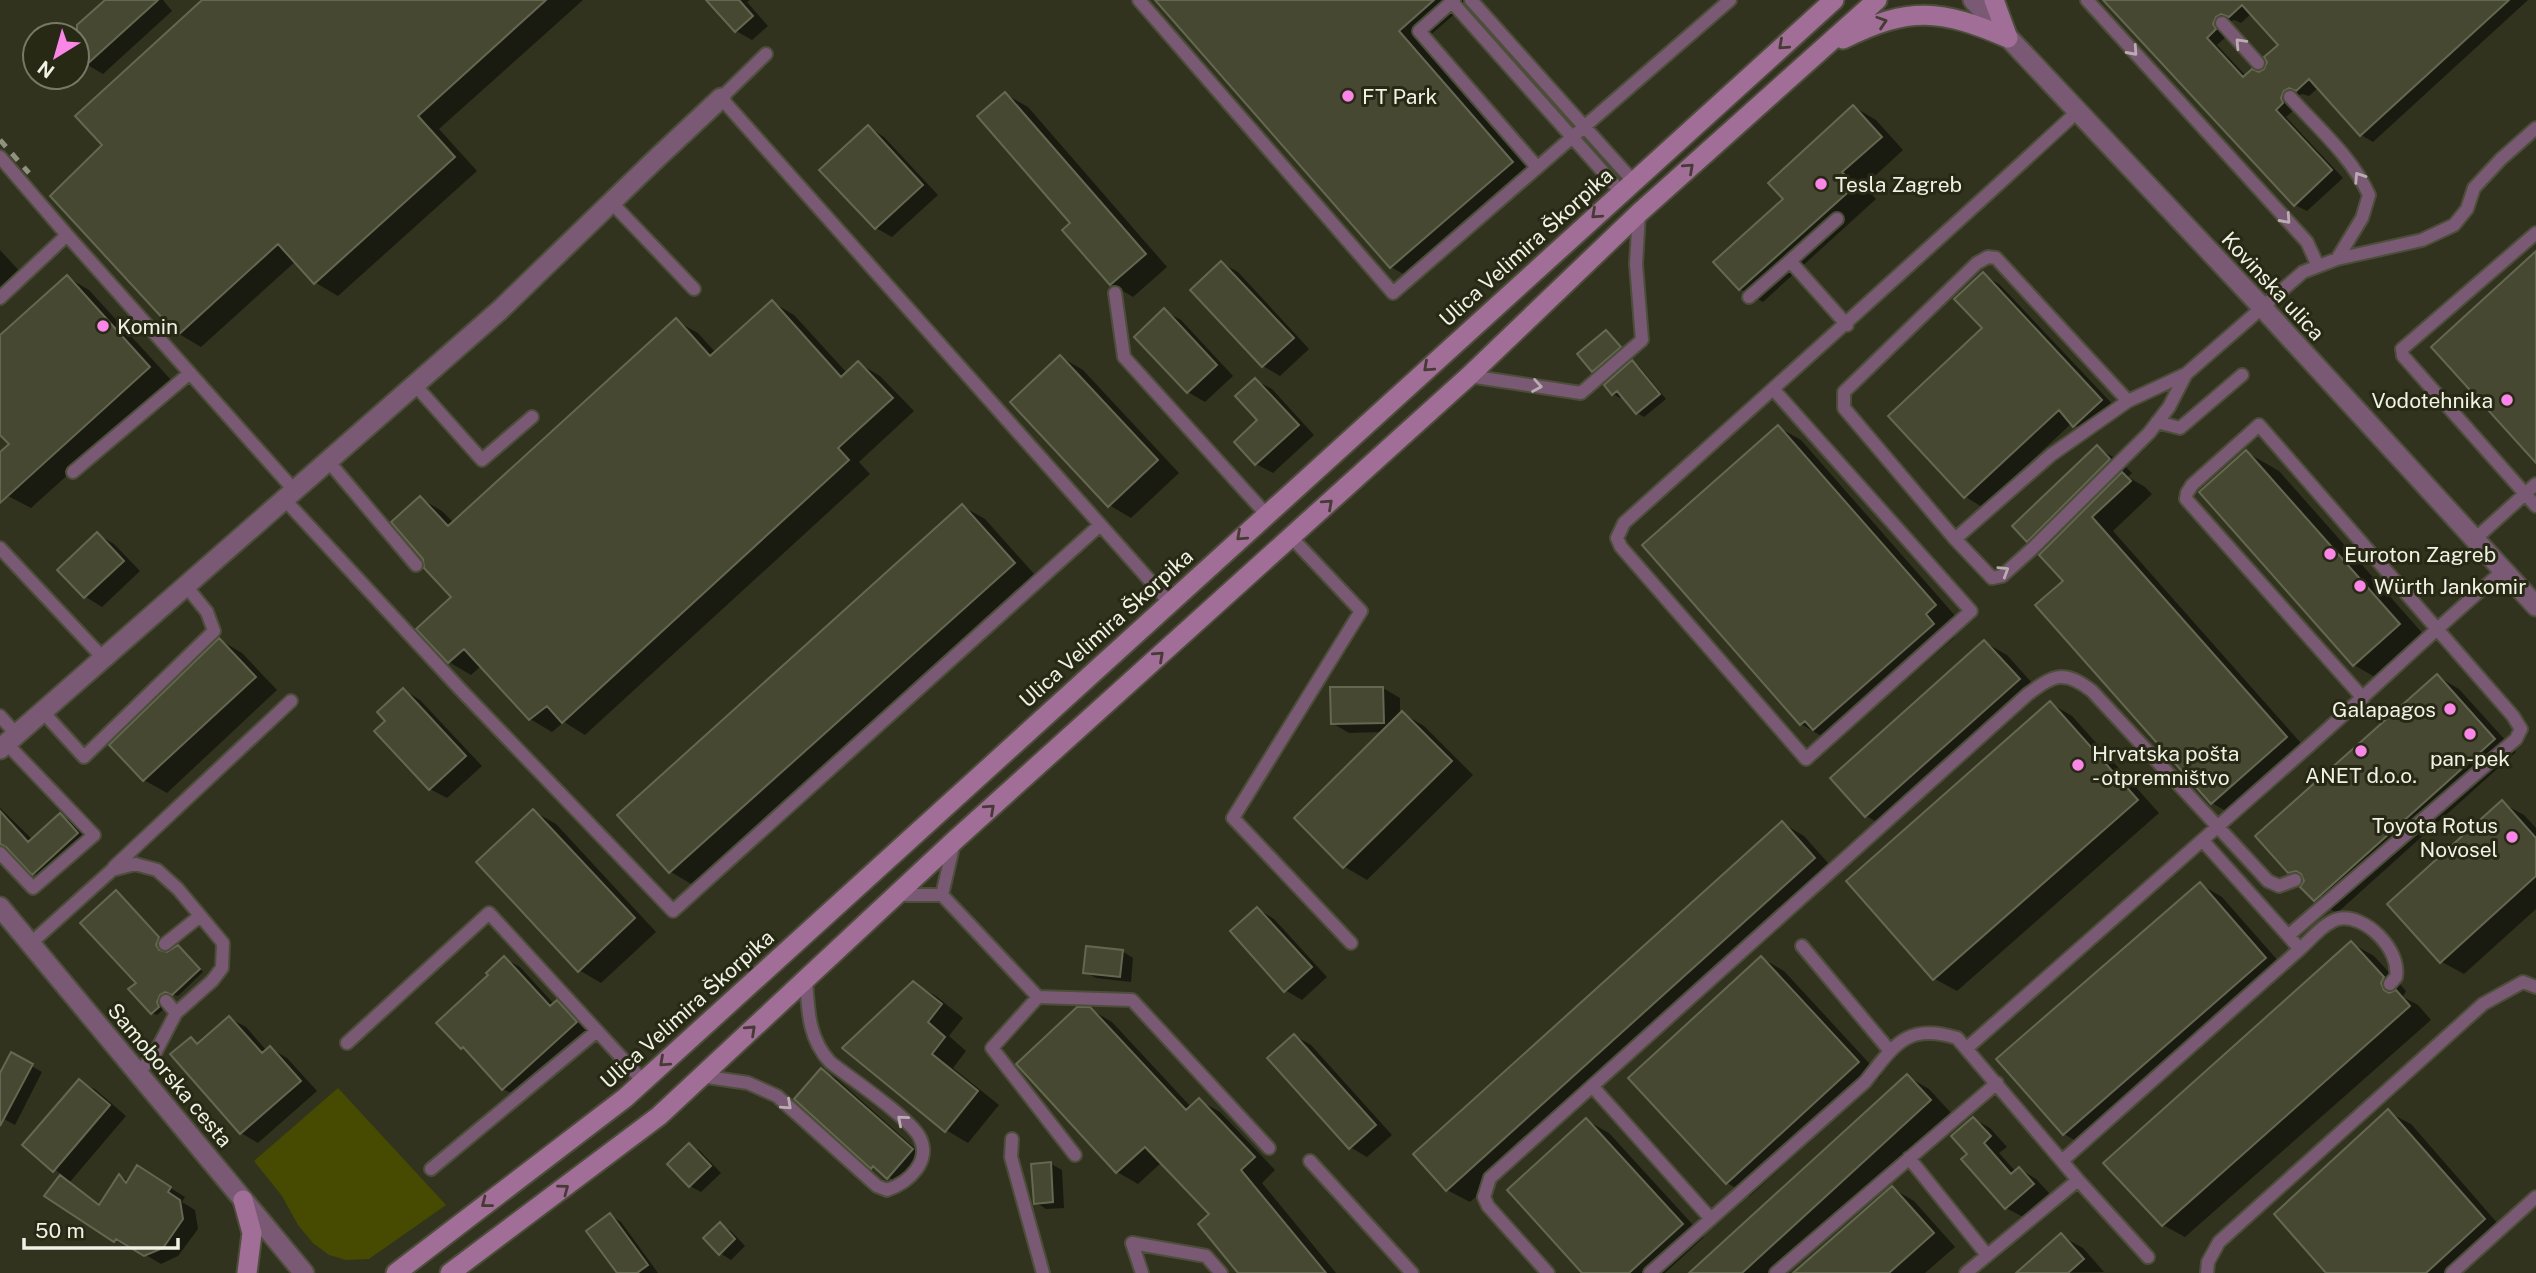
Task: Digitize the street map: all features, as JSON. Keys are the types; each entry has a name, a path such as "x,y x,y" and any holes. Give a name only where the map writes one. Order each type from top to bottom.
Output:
{"main road":[{"path":"450,1273 659,1116 954,841 1469,376 1639,214 1877,0"},
{"path":"1994,0 2008,38"},
{"name":"Ulica Velimira Škorpika","path":"396,1273 625,1098 1833,1"},
{"path":"1820,50 1873,25 1924,14 1945,15 2008,38"},
{"path":"243,1200 252,1233 247,1273"}],"street":[{"name":"Kovinska ulica","path":"1973,0 2262,307 2536,606"},
{"path":"8,742 500,310 722,98"},
{"name":"Samoborska cesta","path":"0,907 304,1273"}],"lane":[{"path":"1139,0 1393,293 1730,0"},
{"path":"1471,0 1584,127 1627,186"},
{"path":"2087,0 2307,242 2318,267"},
{"path":"1537,167 1419,31 1453,1 1571,138 1627,186"},
{"path":"2222,23 2258,63"},
{"path":"766,54 722,98 1169,602"},
{"path":"2290,97 2350,165 2369,195 2362,218 2337,259"},
{"path":"1773,389 1971,611 1807,759 1621,547 1617,538 1624,523 1773,389 1847,325 2078,111"},
{"path":"1955,538 2051,455 2128,401 2186,374 2303,272 2337,259 2422,240 2454,225 2467,209 2474,188 2536,128"},
{"path":"0,156 190,373 290,496 460,689 673,911 1100,525"},
{"path":"611,202 694,289"},
{"path":"1469,376 1581,394 1642,340 1636,264 1639,214"},
{"path":"1749,297 1837,219"},
{"path":"2536,233 2402,349 2403,356 2536,506"},
{"path":"0,298 67,235"},
{"path":"2128,401 1996,258 1988,257 1977,263 1844,392 1842,401 1844,408 1955,538 1993,578 2001,576 2117,466 2169,407 2186,374"},
{"path":"1790,261 1847,325"},
{"path":"1115,293 1124,357 1266,514"},
{"path":"73,472 190,373"},
{"path":"2157,422 2180,428 2242,375"},
{"path":"415,385 482,460 532,417"},
{"path":"2289,935 2516,739 2521,729 2438,627 2259,425 2192,485 2186,492 2186,499 2362,698"},
{"path":"329,462 416,565"},
{"path":"2475,539 2536,484"},
{"path":"1291,537 1361,611 1233,818 1351,943"},
{"path":"0,548 104,659"},
{"path":"1967,1048 2504,571"},
{"path":"43,712 84,757 214,631 207,612 186,586"},
{"path":"1548,1273 1488,1206 1484,1197 1490,1178 2028,694 2049,679 2065,676 2092,691 2267,881 2279,886 2295,880"},
{"path":"31,943 291,701"},
{"path":"0,716 8,742 94,835 33,888 0,853"},
{"path":"942,895 954,841"},
{"path":"2203,841 2300,948"},
{"path":"106,875 112,870 135,864 157,870 178,889 223,943 222,968 212,981 176,1013 153,1057 138,1072"},
{"path":"898,895 942,895 1038,997 1132,1000 1269,1149"},
{"path":"347,1043 489,913 643,1081"},
{"path":"165,944 200,916"},
{"path":"2062,1161 2300,948 2335,920 2350,918 2364,923 2386,944 2396,959 2396,977 2390,984"},
{"path":"1802,946 1891,1051"},
{"path":"701,1076 748,1083 776,1096 877,1186 887,1190 908,1179 918,1169 922,1160 923,1147 919,1136 908,1123 819,1051 813,1039 808,1015 806,979"},
{"path":"2207,1273 2208,1262 2219,1242 2483,1004 2524,982 2536,986"},
{"path":"1038,997 992,1048 1075,1155"},
{"path":"166,1001 176,1013"},
{"path":"431,1169 597,1031"},
{"path":"1650,1273 1866,1082 1891,1051 1907,1037 1927,1032 1957,1038 1967,1048 2077,1180 2148,1257"},
{"path":"1776,1273 1997,1083"},
{"path":"1592,1086 1711,1219"},
{"path":"1012,1139 1011,1157 1043,1273"},
{"path":"1909,1158 1987,1255"},
{"path":"1310,1161 1412,1273"},
{"path":"1966,1273 2077,1180"},
{"path":"2452,1273 2536,1197"},
{"path":"1142,1273 1132,1243 1206,1256 1220,1273"}],"shaded area":[{"path":"338,1088 446,1205 369,1259 346,1260 329,1255 313,1243 298,1225 282,1196 254,1161"}],"building":[{"path":"105,0 158,0 91,61 91,21 81,21"},
{"path":"202,0 546,0 418,116 455,157 314,284 278,244 178,335 50,196 102,145 75,116"},
{"path":"706,0 739,0 753,16 735,32"},
{"name":"FT Park","path":"1155,0 1434,0 1399,31 1513,162 1390,268"},
{"path":"2103,0 2509,0 2360,136 2309,79 2296,91 2289,88 2284,91 2281,98 2283,103 2276,110 2332,170 2294,206","holes":["2242,5 2278,45 2264,57 2267,62 2264,69 2259,72 2252,69 2243,77 2207,38 2216,29 2213,24 2216,17 2221,14 2229,17"]},
{"path":"1005,92 1146,254 1110,285 1062,230 1070,223 977,116"},
{"path":"1853,105 1882,137 1842,172 1855,186 1739,290 1713,262 1783,199 1768,183"},
{"path":"868,125 923,185 875,229 819,170"},
{"name":"Vodotehnika","path":"2536,251 2536,463 2431,347"},
{"path":"1221,261 1294,338 1262,367 1190,290"},
{"path":"1983,272 2102,400 2073,427 2059,410 1964,498 1888,416 1982,328 1954,299"},
{"path":"67,275 150,367 0,503 0,452 9,444 0,435 0,335"},
{"path":"772,300 841,377 858,361 893,398 838,448 849,460 562,723 547,706 529,720 464,649 448,663 416,629 451,597 424,568 423,559 391,522 420,496 448,526 676,318 710,356"},
{"path":"1164,308 1217,365 1187,393 1134,337"},
{"path":"1606,330 1621,347 1592,372 1577,354"},
{"path":"1060,355 1158,460 1108,507 1010,402"},
{"path":"1632,360 1660,394 1636,414 1617,391 1612,395 1604,385"},
{"path":"1255,378 1299,425 1255,465 1234,442 1257,420 1235,396"},
{"path":"1778,425 1936,605 1926,614 1934,624 1813,730 1805,721 1800,725 1642,545"},
{"path":"2097,445 2110,459 2027,542 2012,526"},
{"path":"2246,450 2400,624 2353,666 2199,492"},
{"path":"2122,472 2131,481 2092,517 2287,737 2211,804 2035,605 2063,581 2039,555"},
{"path":"962,504 1015,563 669,873 617,815"},
{"path":"97,532 124,561 84,598 57,570"},
{"path":"219,638 256,677 143,781 109,745"},
{"path":"1984,640 2020,679 1865,817 1830,778"},
{"path":"2437,674 2495,739 2314,901 2300,887 2304,881 2301,874 2296,871 2288,873 2255,836"},
{"path":"1330,687 1383,687 1384,723 1331,724"},
{"path":"403,688 466,756 429,790 374,731 385,721 377,712"},
{"path":"2050,701 2138,800 1933,980 1846,881"},
{"path":"1402,711 1452,761 1343,868 1294,818"},
{"path":"2502,800 2536,838 2536,876 2440,963 2387,904"},
{"path":"533,809 635,918 578,972 476,862"},
{"path":"0,811 28,842 60,813 78,833 32,875 0,844"},
{"path":"1782,821 1815,858 1446,1191 1413,1154"},
{"path":"2200,882 2266,958 2063,1135 1996,1059"},
{"path":"116,890 159,937 156,945 159,950 167,952 178,945 200,969 172,995 165,992 160,995 157,1002 159,1007 151,1014 128,989 136,983 80,923"},
{"path":"1257,907 1312,967 1284,992 1230,931"},
{"path":"2351,941 2384,977 2381,983 2384,990 2389,993 2396,990 2410,1006 2162,1226 2103,1163"},
{"path":"1086,946 1123,950 1120,977 1083,973"},
{"path":"504,956 550,1006 557,1000 577,1022 502,1090 463,1047 461,1049 436,1023 488,975 486,973"},
{"path":"1761,956 1859,1062 1726,1184 1628,1078"},
{"path":"913,981 942,1004 928,1022 945,1037 932,1054 978,1091 945,1132 842,1048"},
{"path":"1077,1007 1090,1007 1186,1110 1199,1098 1255,1157 1241,1170 1326,1273 1238,1273 1198,1224 1209,1214 1145,1147 1116,1173 1016,1064"},
{"path":"229,1016 262,1053 270,1046 301,1081 240,1134 170,1054 191,1037 197,1044"},
{"path":"1294,1034 1376,1125 1349,1149 1267,1058"},
{"path":"11,1052 33,1064 0,1126 0,1073"},
{"path":"821,1068 913,1149 887,1179 873,1166 871,1169 794,1099"},
{"path":"1907,1074 1931,1100 1742,1273 1689,1273"},
{"path":"79,1079 110,1105 53,1172 22,1145"},
{"path":"2388,1109 2485,1219 2426,1273 2326,1273 2274,1214"},
{"path":"1973,1117 1991,1136 1984,1143 2011,1174 2019,1167 2034,1184 2005,1209 1961,1159 1967,1154 1951,1136"},
{"path":"1586,1118 1683,1224 1629,1273 1582,1273 1507,1190"},
{"path":"689,1143 711,1166 689,1187 667,1164"},
{"path":"1051,1162 1053,1202 1034,1204 1031,1164"},
{"path":"137,1165 171,1187 168,1192 180,1200 183,1219 163,1248 144,1256 116,1239 114,1242 44,1196 60,1175 99,1205 119,1174 126,1183"},
{"path":"1892,1186 1934,1233 1889,1273 1793,1273"},
{"path":"610,1213 648,1265 637,1273 617,1273 586,1231"},
{"path":"720,1222 735,1239 719,1255 703,1238"},
{"path":"2061,1233 2084,1259 2068,1273 2016,1273"}],"railway":[{"path":"0,140 29,173"}],"place":[{"name":"FT Park","path":"1348,96"},
{"name":"Tesla Zagreb","path":"1821,184"},
{"name":"Komin","path":"103,326"},
{"name":"Vodotehnika","path":"2507,400"},
{"name":"Euroton Zagreb","path":"2330,554"},
{"name":"Würth Jankomir","path":"2360,586"},
{"name":"Galapagos","path":"2450,709"},
{"name":"pan-pek","path":"2470,734"},
{"name":"ANET d.o.o.","path":"2361,751"},
{"name":"Hrvatska pošta - otpremništvo","path":"2078,765"},
{"name":"Toyota Rotus Novosel","path":"2512,837"}]}
